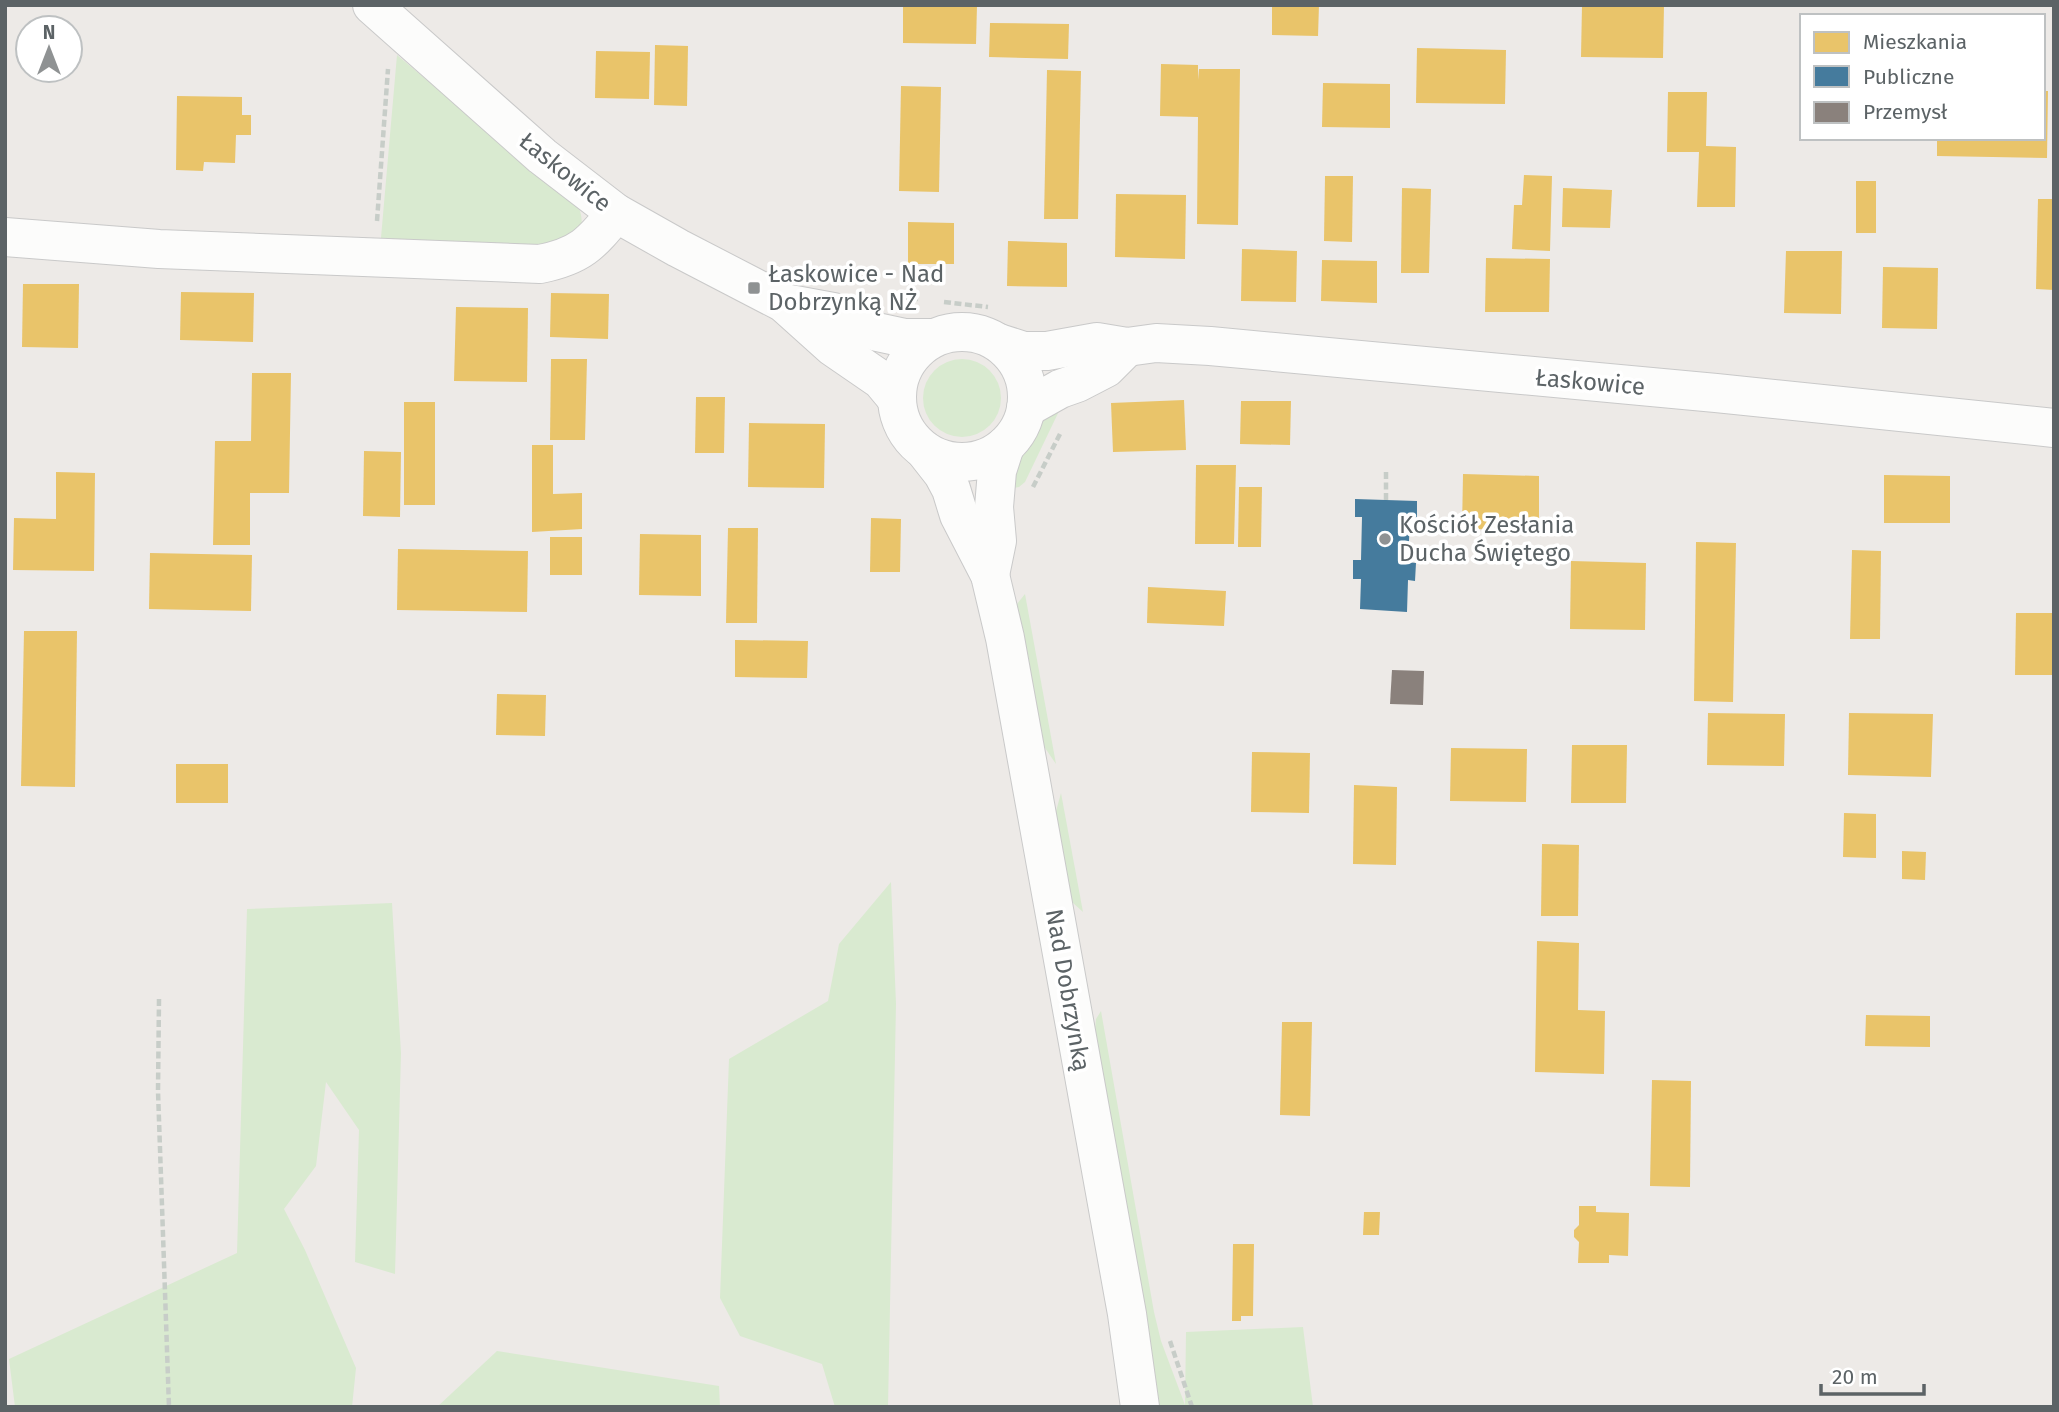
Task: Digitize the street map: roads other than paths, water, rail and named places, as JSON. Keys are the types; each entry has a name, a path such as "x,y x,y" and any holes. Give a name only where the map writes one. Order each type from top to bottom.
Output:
{"street":[{"name":"Łaskowice","path":"382,14 542,156 616,213 784,303 833,346 881,380 896,398"},
{"path":"5,237 159,249 540,264 561,260 579,252 616,213"},
{"name":"Łaskowice","path":"784,303 833,312 877,332 905,338 933,338"},
{"name":"Łaskowice","path":"997,326 1024,351 1047,351 1097,342 1127,347 1156,342 1210,346 1716,393 2054,428"},
{"path":"997,326 1025,379 1026,408 1015,435 990,456 974,461 957,462 925,451 913,441 898,413 898,380 906,363 918,348 933,338 946,333 973,332 987,336 997,326"},
{"path":"1026,408 1106,368 1127,347"},
{"name":"Nad Dobrzynką","path":"990,575 997,541 997,471 1005,446"},
{"name":"Nad Dobrzynką","path":"925,451 951,489 959,514 990,575 1016,693 1127,1314 1140,1407"}],"place":[{"name":"Łaskowice - Nad Dobrzynką NŻ","path":"754,288"},
{"name":"Kościół Zesłania Ducha Świętego","path":"1385,539"}]}
